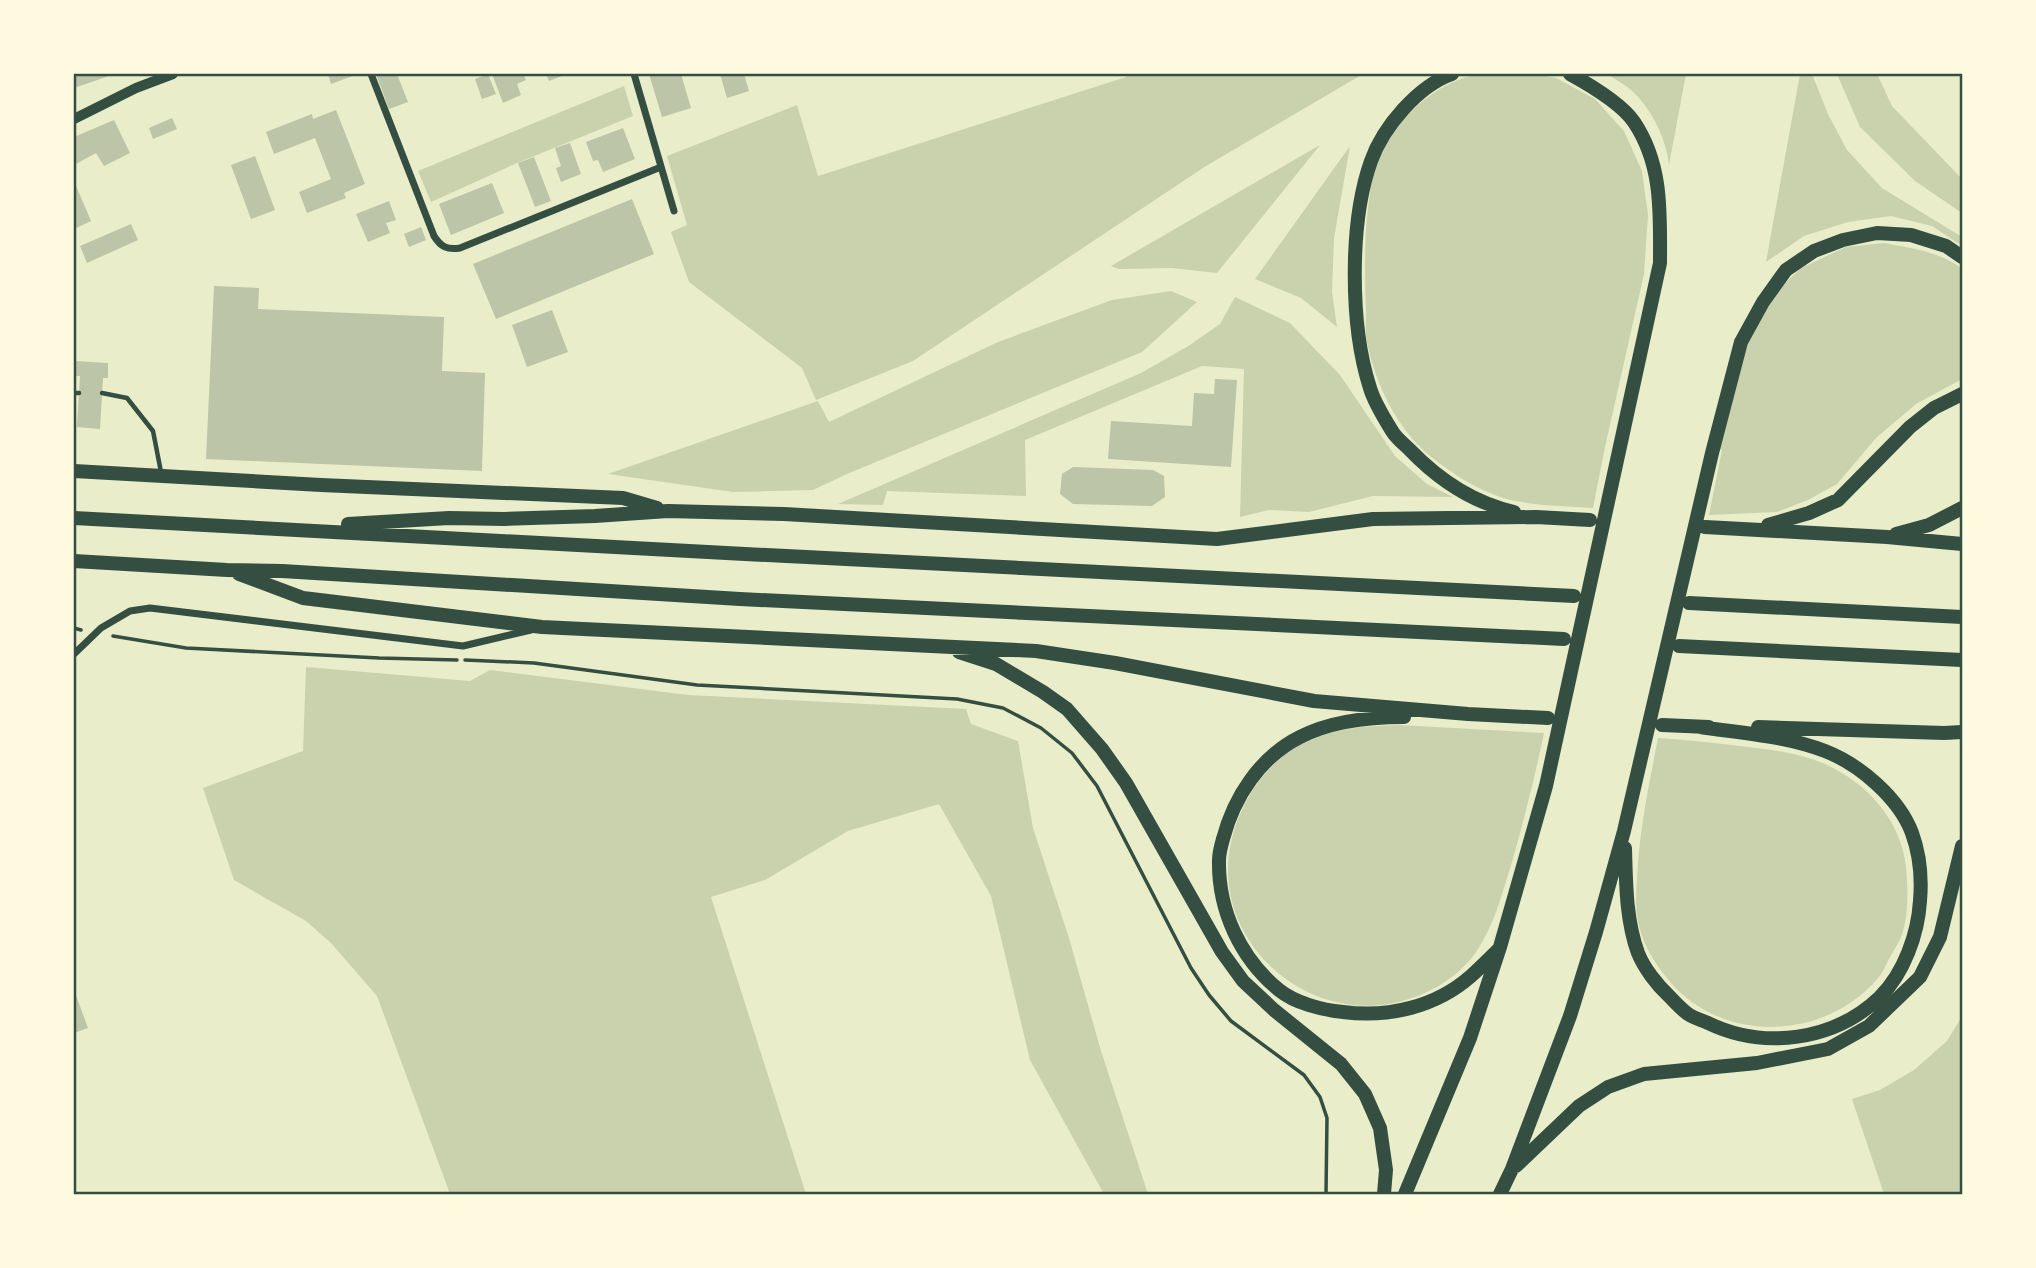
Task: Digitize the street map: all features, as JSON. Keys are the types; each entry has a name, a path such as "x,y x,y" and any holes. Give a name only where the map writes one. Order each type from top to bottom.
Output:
{"highway":[{"path":"1452,74 1439,78 1411,101 1390,125 1371,160 1359,207 1354,280 1358,338 1370,390 1393,434 1429,470 1468,495 1496,508 1536,517"},
{"path":"1405,1195 1471,1038 1546,786 1660,263 1660,194 1651,152 1633,120 1603,93 1570,74"},
{"path":"1500,1195 1570,1016 1596,932 1624,831 1712,453 1741,342 1763,302 1786,270 1814,251 1843,240 1877,233 1911,234 1946,246 1962,257"},
{"path":"1756,529 1809,513 1838,500 1910,428 1934,408 1962,394"},
{"path":"74,471 623,498 668,511"},
{"path":"1887,537 1929,525 1962,508"},
{"path":"276,528 449,518 504,519 668,511 784,514 1217,539 1373,519 1536,517 1590,520"},
{"path":"74,517 1574,596"},
{"path":"1705,527 1962,544"},
{"path":"74,561 740,599 1564,639"},
{"path":"227,570 303,598 542,627 1035,652 1115,663 1314,701 1548,718"},
{"path":"1689,603 1962,617"},
{"path":"941,646 996,664 1043,692 1067,709 1102,749 1126,783 1222,953 1243,981 1341,1064 1365,1094 1380,1128 1386,1170 1384,1195"},
{"path":"1679,646 1962,660"},
{"path":"1468,714 1373,717 1339,724 1300,737 1267,760 1245,786 1228,821 1219,857 1221,895 1233,931 1251,962 1280,991 1320,1009 1365,1015 1403,1011 1441,997 1469,978 1500,947"},
{"path":"1624,831 1628,914 1639,956 1660,987 1689,1014 1727,1032 1767,1039 1812,1035 1848,1020 1881,996 1904,963 1919,924 1922,876 1912,832 1891,798 1856,767 1825,751 1772,737 1662,724"},
{"path":"1700,727 1962,732"},
{"path":"1512,1169 1579,1106 1608,1087 1644,1073 1757,1063 1828,1049 1869,1026 1920,977 1940,937 1962,846"}],"street":[{"path":"74,119 136,88 173,74"},
{"path":"371,74 434,236 439,244 449,250 460,248 661,167"},
{"path":"634,74 674,211"},
{"path":"75,654 101,628 130,611 150,608 463,646 542,627"}],"lane":[{"path":"102,393 127,398 153,431 162,476"}],"path":[{"path":"74,628 81,630"},
{"path":"106,634 186,648 534,663 697,685 957,699 1003,708 1041,728 1072,753 1097,786 1191,968 1209,995 1231,1021 1304,1075 1320,1097 1327,1118 1326,1195"}],"green space":[{"path":"1125,74 1363,74 1206,166 913,361 816,400 802,368 689,282 671,232 687,225 667,156 797,105 818,176 1126,77"},
{"path":"1481,74 1534,74 1556,78 1595,99 1624,131 1642,171 1648,215 1644,274 1593,508 1514,501 1474,486 1447,469 1407,433 1389,404 1371,358 1366,334 1365,255 1367,215 1377,163 1393,132 1418,105 1449,84"},
{"path":"1607,74 1686,74 1669,165 1661,134 1645,106 1631,90"},
{"path":"1800,74 1812,74 1828,114 1847,150 1882,188 1962,237 1962,246 1932,226 1891,216 1848,222 1804,236 1766,262"},
{"path":"1837,74 1877,74 1892,106 1962,179 1962,213 1915,181 1860,127"},
{"path":"624,86 633,116 517,163 431,202 418,171"},
{"path":"1320,145 1217,273 1172,268 1119,269 1111,266"},
{"path":"1350,146 1334,238 1332,292 1337,327 1301,298 1255,279"},
{"path":"1884,243 1945,258 1962,269 1962,379 1916,404 1876,438 1837,484 1808,500 1777,512 1709,515 1722,450 1718,448 1746,346 1775,293 1801,268 1846,247"},
{"path":"1171,291 1197,302 1142,352 813,490 733,492 608,474 818,401 829,422 998,342 1112,300"},
{"path":"1235,297 1290,323 1340,375 1395,456 1427,484 1453,497 1373,496 1309,512 1269,510 1240,517 1244,369 1202,366 1025,440 1026,496 887,491 883,505 838,504 1141,373 1220,324"},
{"path":"306,667 470,681 490,670 688,695 966,709 971,724 1018,741 1033,828 1148,1194 1104,1194 1030,1060 991,896 939,804 848,831 765,880 711,897 806,1194 450,1194 377,996 331,943 306,921 234,880 203,788 303,751"},
{"path":"1399,725 1544,733 1505,886 1492,922 1474,955 1447,981 1413,998 1364,1006 1340,1003 1316,996 1295,985 1275,970 1244,932 1229,888 1231,844 1245,803 1271,767 1287,753 1313,739 1341,730"},
{"path":"1658,738 1767,749 1806,757 1840,772 1879,805 1897,834 1903,850 1907,876 1907,910 1902,935 1883,971 1857,998 1830,1014 1802,1023 1772,1027 1742,1024 1714,1015 1688,999 1666,977 1644,940 1636,903 1642,826"},
{"path":"1962,1016 1962,1194 1884,1194 1852,1099 1880,1090 1914,1070 1947,1041"}],"building":[{"path":"74,74 109,74 109,76 74,88"},
{"path":"328,74 358,74 331,84"},
{"path":"376,74 397,74 408,102 389,109"},
{"path":"488,74 496,94 482,99 475,79"},
{"path":"492,74 523,74 526,80 517,84 521,95 503,103"},
{"path":"546,74 567,74 549,81"},
{"path":"649,74 681,74 691,108 662,117"},
{"path":"720,74 744,74 749,91 727,98"},
{"path":"336,110 365,184 344,193 346,198 307,213 299,192 331,179 315,138 274,154 266,132 312,114 313,119"},
{"path":"172,118 177,129 153,139 149,128"},
{"path":"114,120 130,153 104,166 96,153 74,165 74,137"},
{"path":"623,128 635,159 603,172 598,160 593,161 586,142"},
{"path":"570,143 581,174 561,182 556,168 561,166 555,148"},
{"path":"255,156 275,210 251,219 231,165"},
{"path":"534,157 551,201 535,207 518,163"},
{"path":"74,181 91,221 74,229"},
{"path":"492,183 504,213 451,235 439,204"},
{"path":"632,199 654,254 496,319 473,264"},
{"path":"389,201 396,220 386,223 390,233 368,242 356,214"},
{"path":"131,224 138,240 87,263 80,246"},
{"path":"421,227 426,240 409,247 404,234"},
{"path":"214,286 259,288 258,309 444,317 442,371 485,373 482,471 206,459"},
{"path":"552,310 568,352 527,367 512,325"},
{"path":"74,361 108,363 108,378 103,378 100,429 77,427 80,376 74,376"},
{"path":"1215,379 1237,380 1231,467 1108,459 1111,421 1192,426 1194,393 1214,394"},
{"path":"1073,467 1153,470 1164,476 1165,497 1152,506 1073,504 1060,494 1062,474"},
{"path":"74,990 88,1028 74,1033"}]}
